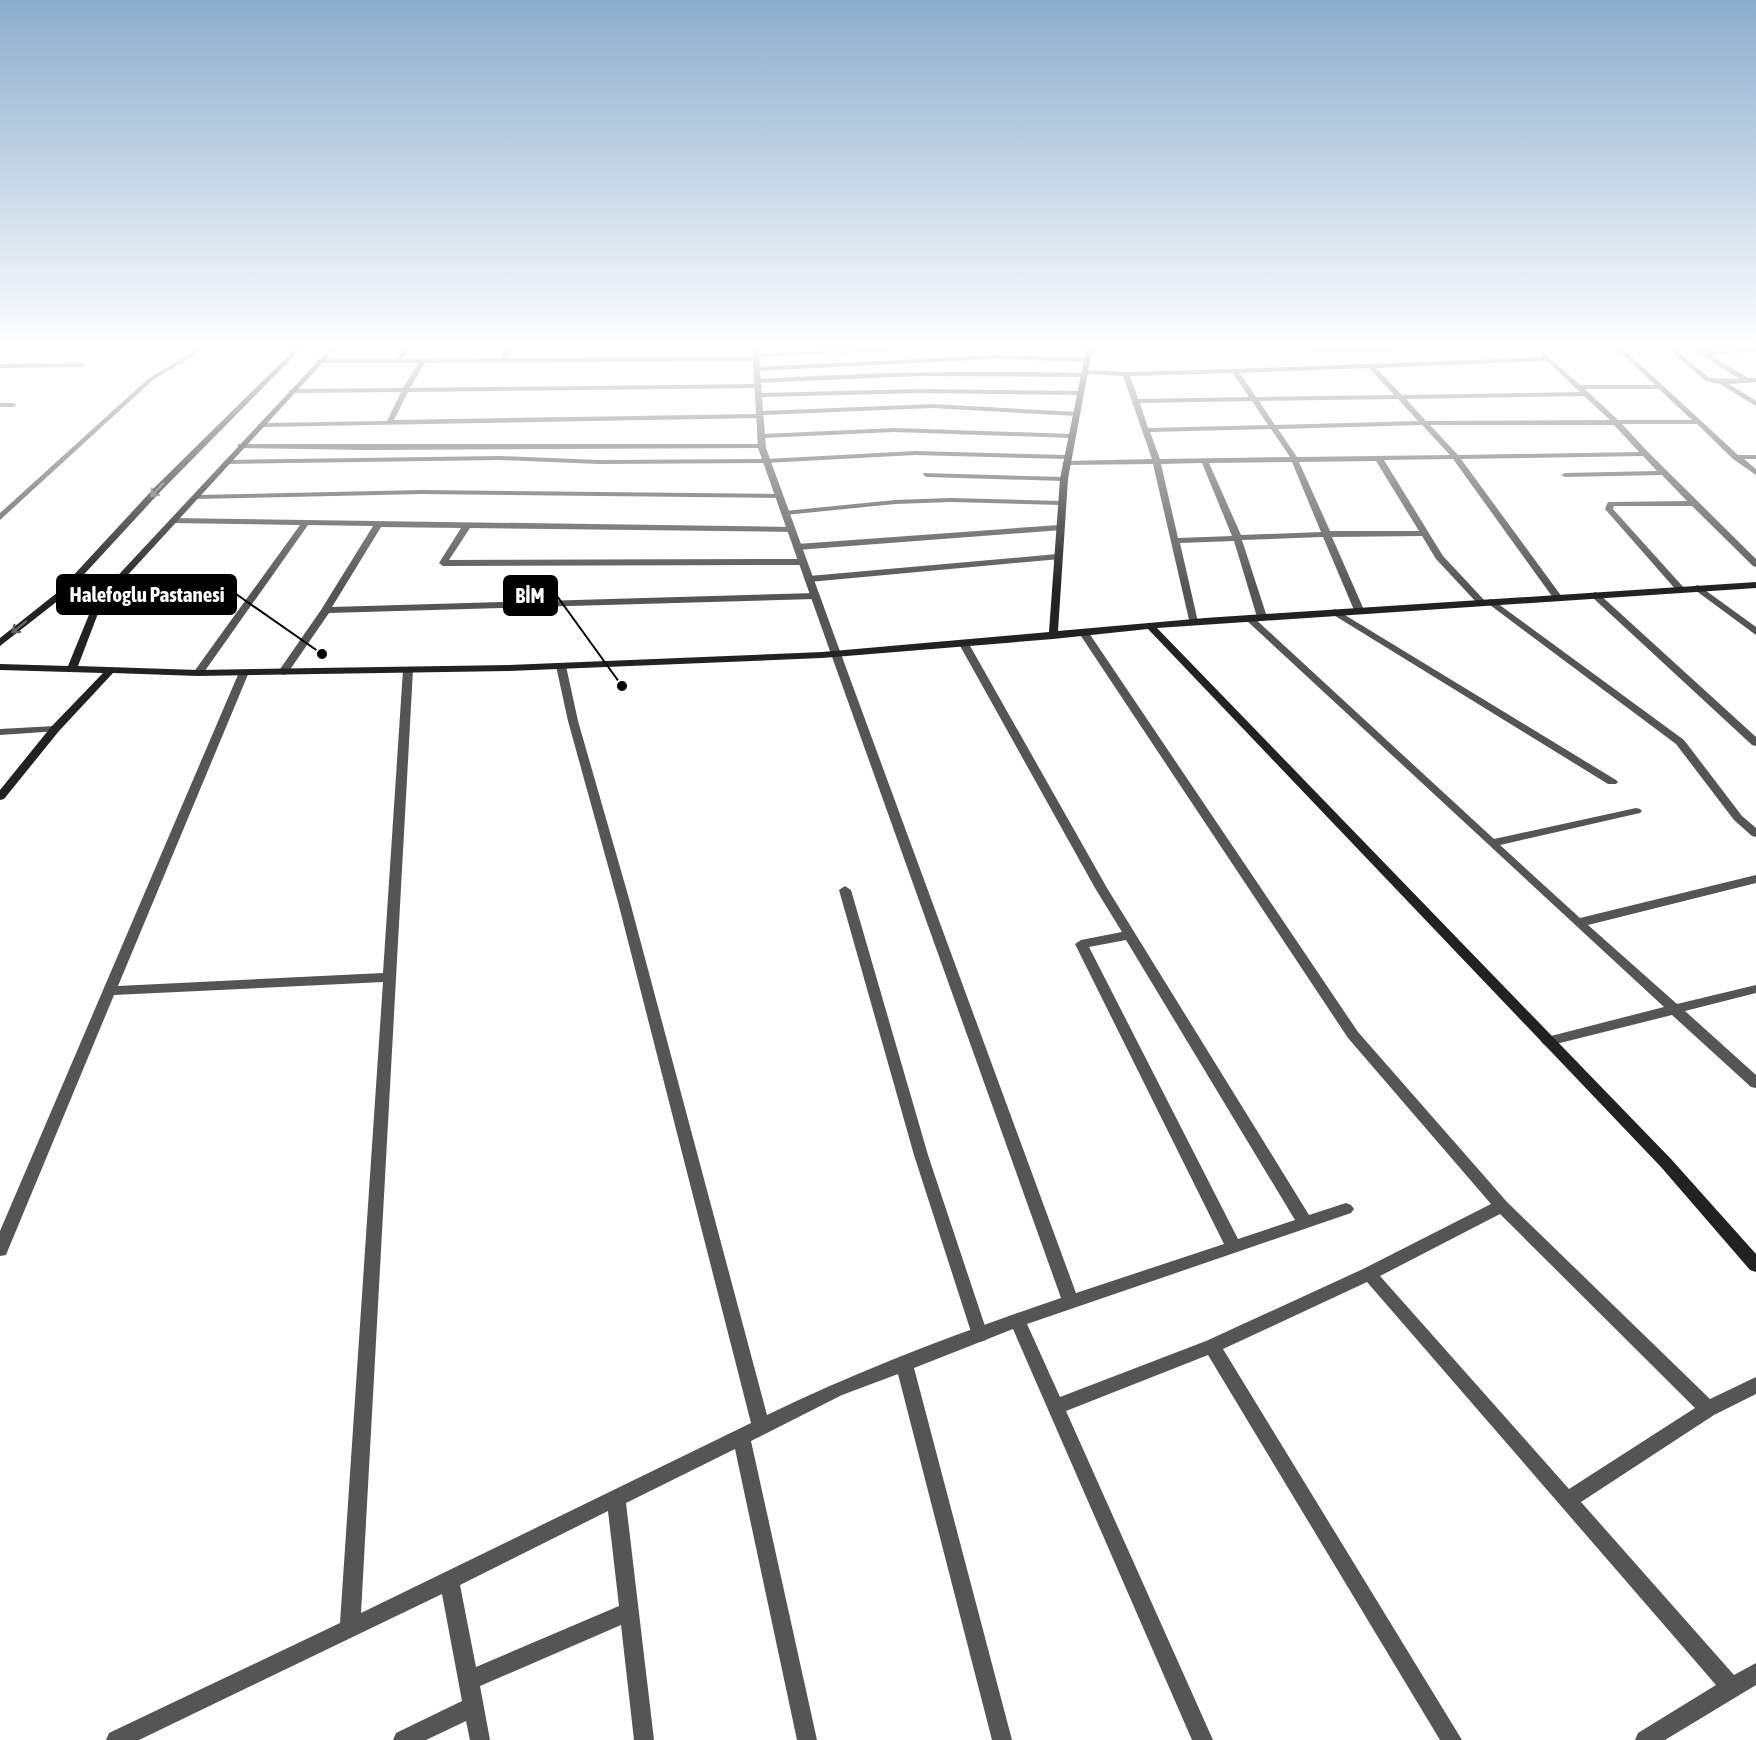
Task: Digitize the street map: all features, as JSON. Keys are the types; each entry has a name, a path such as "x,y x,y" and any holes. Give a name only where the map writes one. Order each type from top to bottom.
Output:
{"main road":[{"path":"0,643 61,594 158,489 221,426"},
{"path":"72,668 98,602 260,426"},
{"path":"1053,636 1061,503 1074,426"},
{"path":"0,667 198,673 283,672 561,666 836,654 1256,617 1756,585"},
{"path":"1151,627 1665,1163 1756,1266"},
{"path":"0,797 55,729 111,670"}],"street":[{"path":"0,517 99,426"},
{"path":"761,426 766,460 1071,1302"},
{"path":"1145,426 1157,463 1193,622"},
{"path":"1146,430 1303,426"},
{"path":"1428,426 1455,456 1557,597"},
{"path":"1620,426 1756,564"},
{"path":"1702,426 1736,458 1756,473"},
{"path":"1273,427 1294,458 1359,610"},
{"path":"761,436 895,430 1072,436"},
{"path":"241,446 365,448 762,446"},
{"path":"227,462 500,458 599,462 766,460 915,453 1157,463 1294,458 1645,454"},
{"path":"1378,457 1439,557 1485,602 1680,742 1738,818 1756,834"},
{"path":"1736,458 1756,457"},
{"path":"1204,462 1237,537 1256,617 1492,843 1756,1083"},
{"path":"1564,475 1664,473"},
{"path":"927,475 1064,479"},
{"path":"195,497 422,492 779,496"},
{"path":"785,513 895,502 951,500 1061,503"},
{"path":"1680,589 1609,509 1611,504 1695,502"},
{"path":"173,520 305,524 792,530"},
{"path":"198,673 305,524"},
{"path":"283,672 326,610 378,525"},
{"path":"466,526 443,563 803,562"},
{"path":"798,547 1059,528"},
{"path":"1175,541 1327,534 1426,533"},
{"path":"809,579 1057,557"},
{"path":"1698,588 1756,632"},
{"path":"1595,595 1756,743"},
{"path":"326,610 815,596"},
{"path":"1335,612 1612,782"},
{"path":"1084,633 1353,1035 1502,1206 1708,1409"},
{"path":"964,644 1130,935 1305,1223"},
{"path":"561,666 573,721 624,902 761,1426"},
{"path":"350,1629 408,670"},
{"path":"0,1250 244,672"},
{"path":"0,732 55,729"},
{"path":"1492,843 1636,812"},
{"path":"1578,923 1756,879"},
{"path":"845,890 921,1155 980,1335"},
{"path":"1130,935 1081,944 1234,1247"},
{"path":"110,991 389,977"},
{"path":"1548,1041 1756,989"},
{"path":"1056,1407 1212,1346 1369,1274 1502,1206"},
{"path":"116,1740 350,1629 836,1390 1017,1320 1347,1209"},
{"path":"1369,1274 1732,1688"},
{"path":"1017,1320 1203,1740"},
{"path":"1212,1346 1452,1740"},
{"path":"904,1364 1002,1740"},
{"path":"1568,1502 1708,1409 1756,1385"},
{"path":"741,1437 807,1740"},
{"path":"616,1498 644,1740"},
{"path":"449,1580 480,1740"},
{"path":"468,1681 629,1612"},
{"path":"1645,1740 1756,1673"},
{"path":"403,1740 473,1707"}],"place":[{"name":"Halefoglu Pastanesi","path":"322,654"},
{"name":"BİM","path":"622,686"}]}
